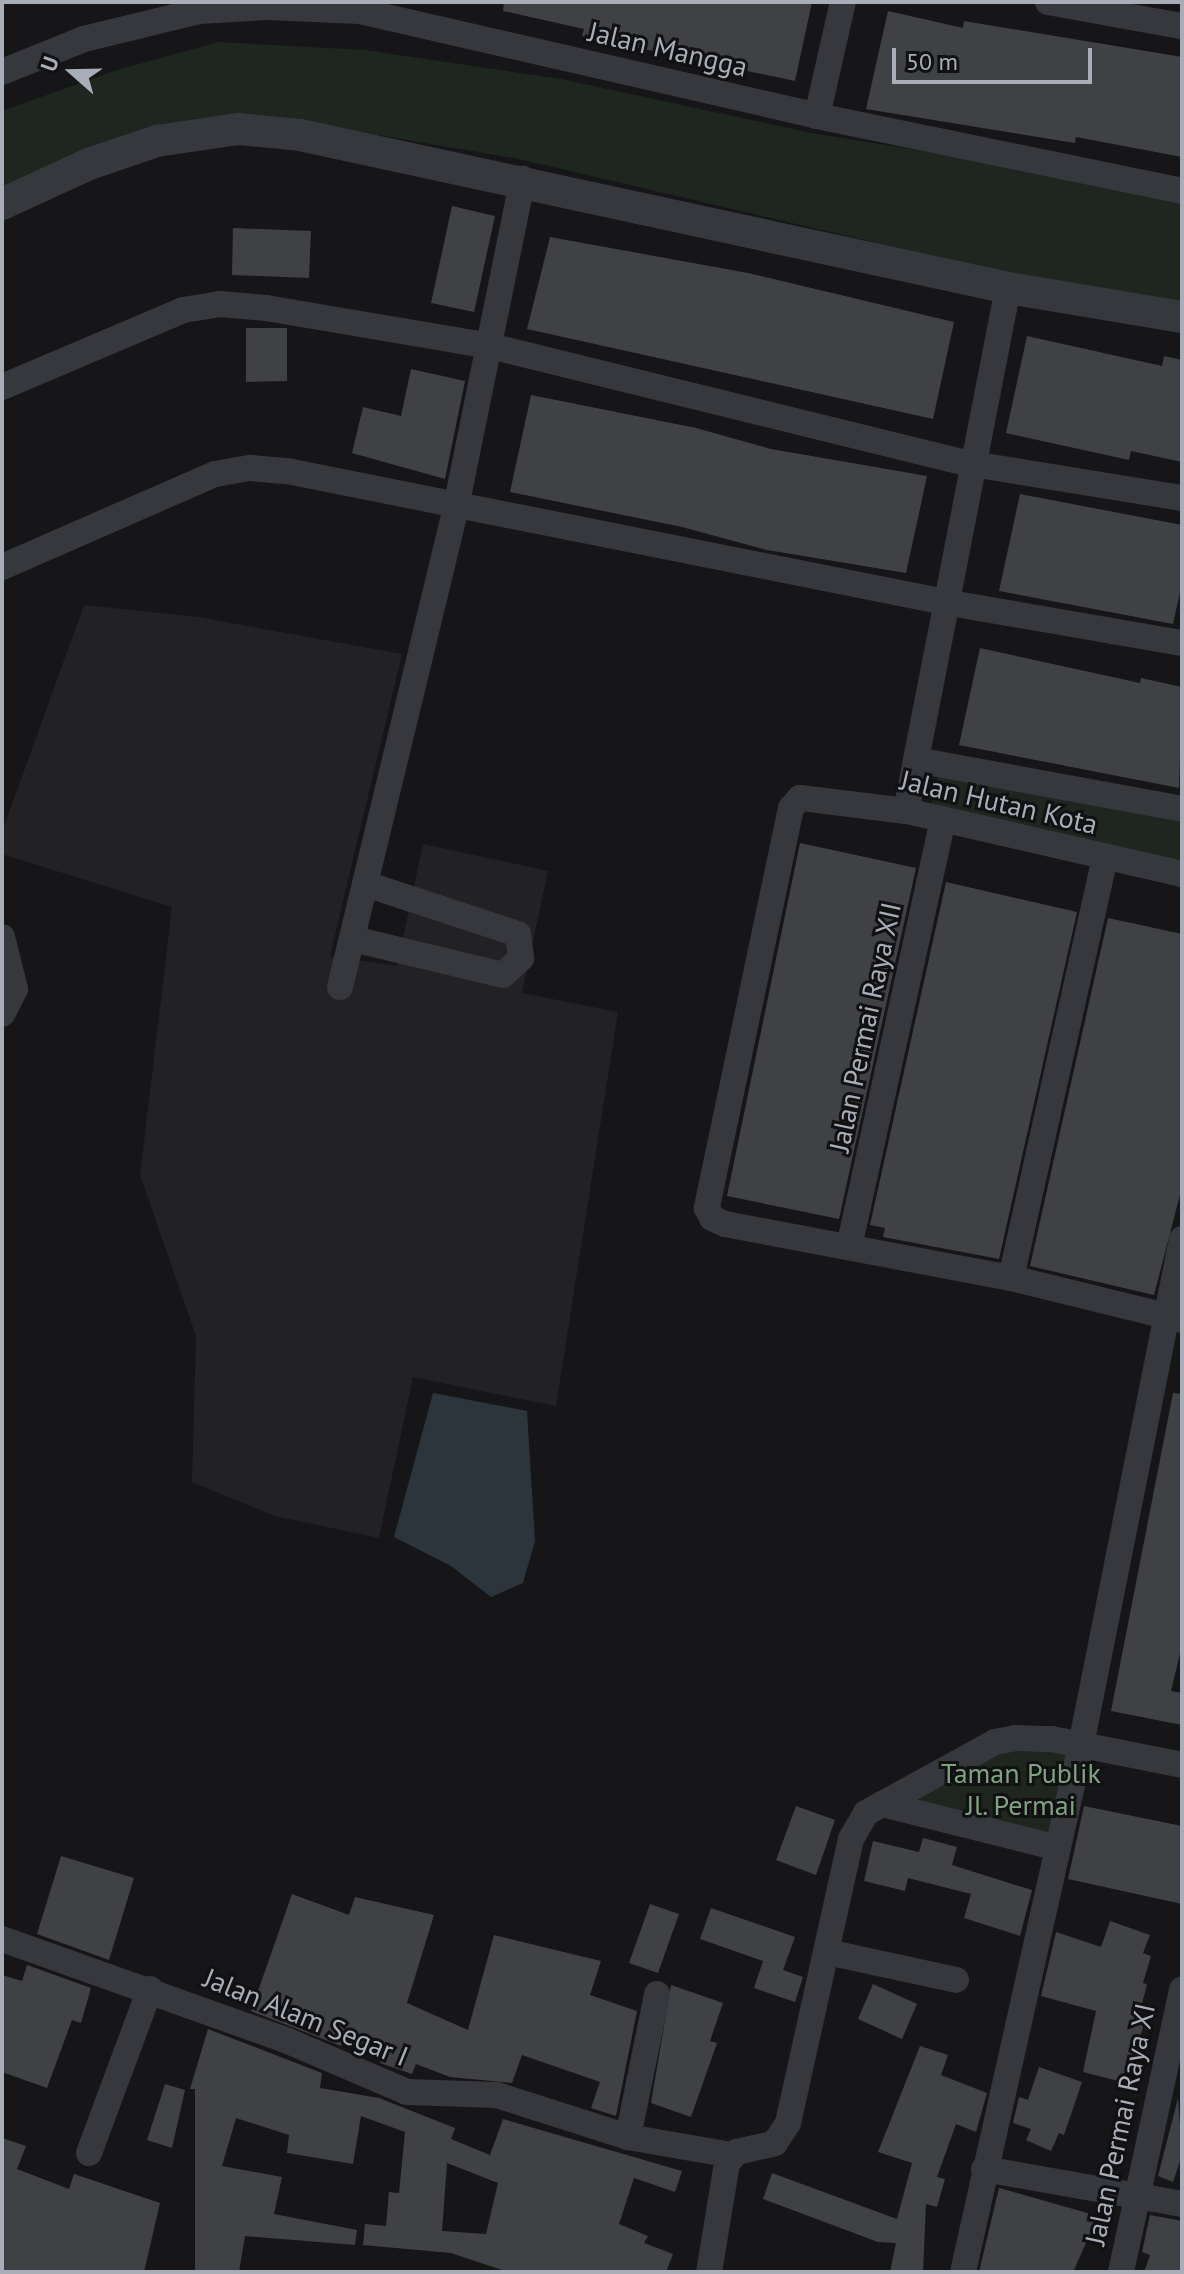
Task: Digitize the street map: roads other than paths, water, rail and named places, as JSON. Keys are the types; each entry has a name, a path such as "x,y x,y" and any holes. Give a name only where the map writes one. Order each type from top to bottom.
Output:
{"street":[{"path":"817,116 843,2"},
{"path":"1048,2 1120,8 1182,26"},
{"name":"Jalan Mangga","path":"2,72 84,39 199,7 360,11 817,116 1182,191"},
{"path":"2,204 89,164 157,141 238,129 300,135 523,179 1008,288 1182,317"},
{"path":"340,987 456,507 523,179"},
{"path":"906,811 950,603 972,464 1008,288"},
{"path":"2,387 183,310 220,304 490,346 972,464 1182,498"},
{"path":"2,567 215,474 250,468 287,471 950,603 1182,643"},
{"path":"916,760 1182,809"},
{"name":"Jalan Hutan Kota","path":"849,1247 725,1224 712,1218 707,1208 791,808 800,798 906,811 1105,859 1182,874"},
{"name":"Jalan Permai Raya XII","path":"849,1247 943,821"},
{"path":"1011,1278 1105,859"},
{"path":"353,939 503,975 521,958 518,934 366,884"},
{"path":"2,937 15,989 2,1014"},
{"path":"963,2272 1173,1318 1182,1239"},
{"path":"849,1247 1011,1278 1173,1318"},
{"path":"709,2272 731,2155 783,2136 855,1825 882,1804 995,1742 1052,1739 1182,1765"},
{"path":"882,1804 1058,1848"},
{"name":"Jalan Alam Segar I","path":"2,1939 150,1989 407,2092 497,2095 628,2137 731,2155"},
{"path":"827,1952 956,1980"},
{"path":"89,2153 150,1989"},
{"name":"Jalan Permai Raya XI","path":"1121,2272 1182,1989"},
{"path":"628,2137 657,1994"},
{"path":"984,2169 1182,2204"}],"park label":[{"name":"Taman Publik Jl. Permai","path":"1021,1789"}]}
